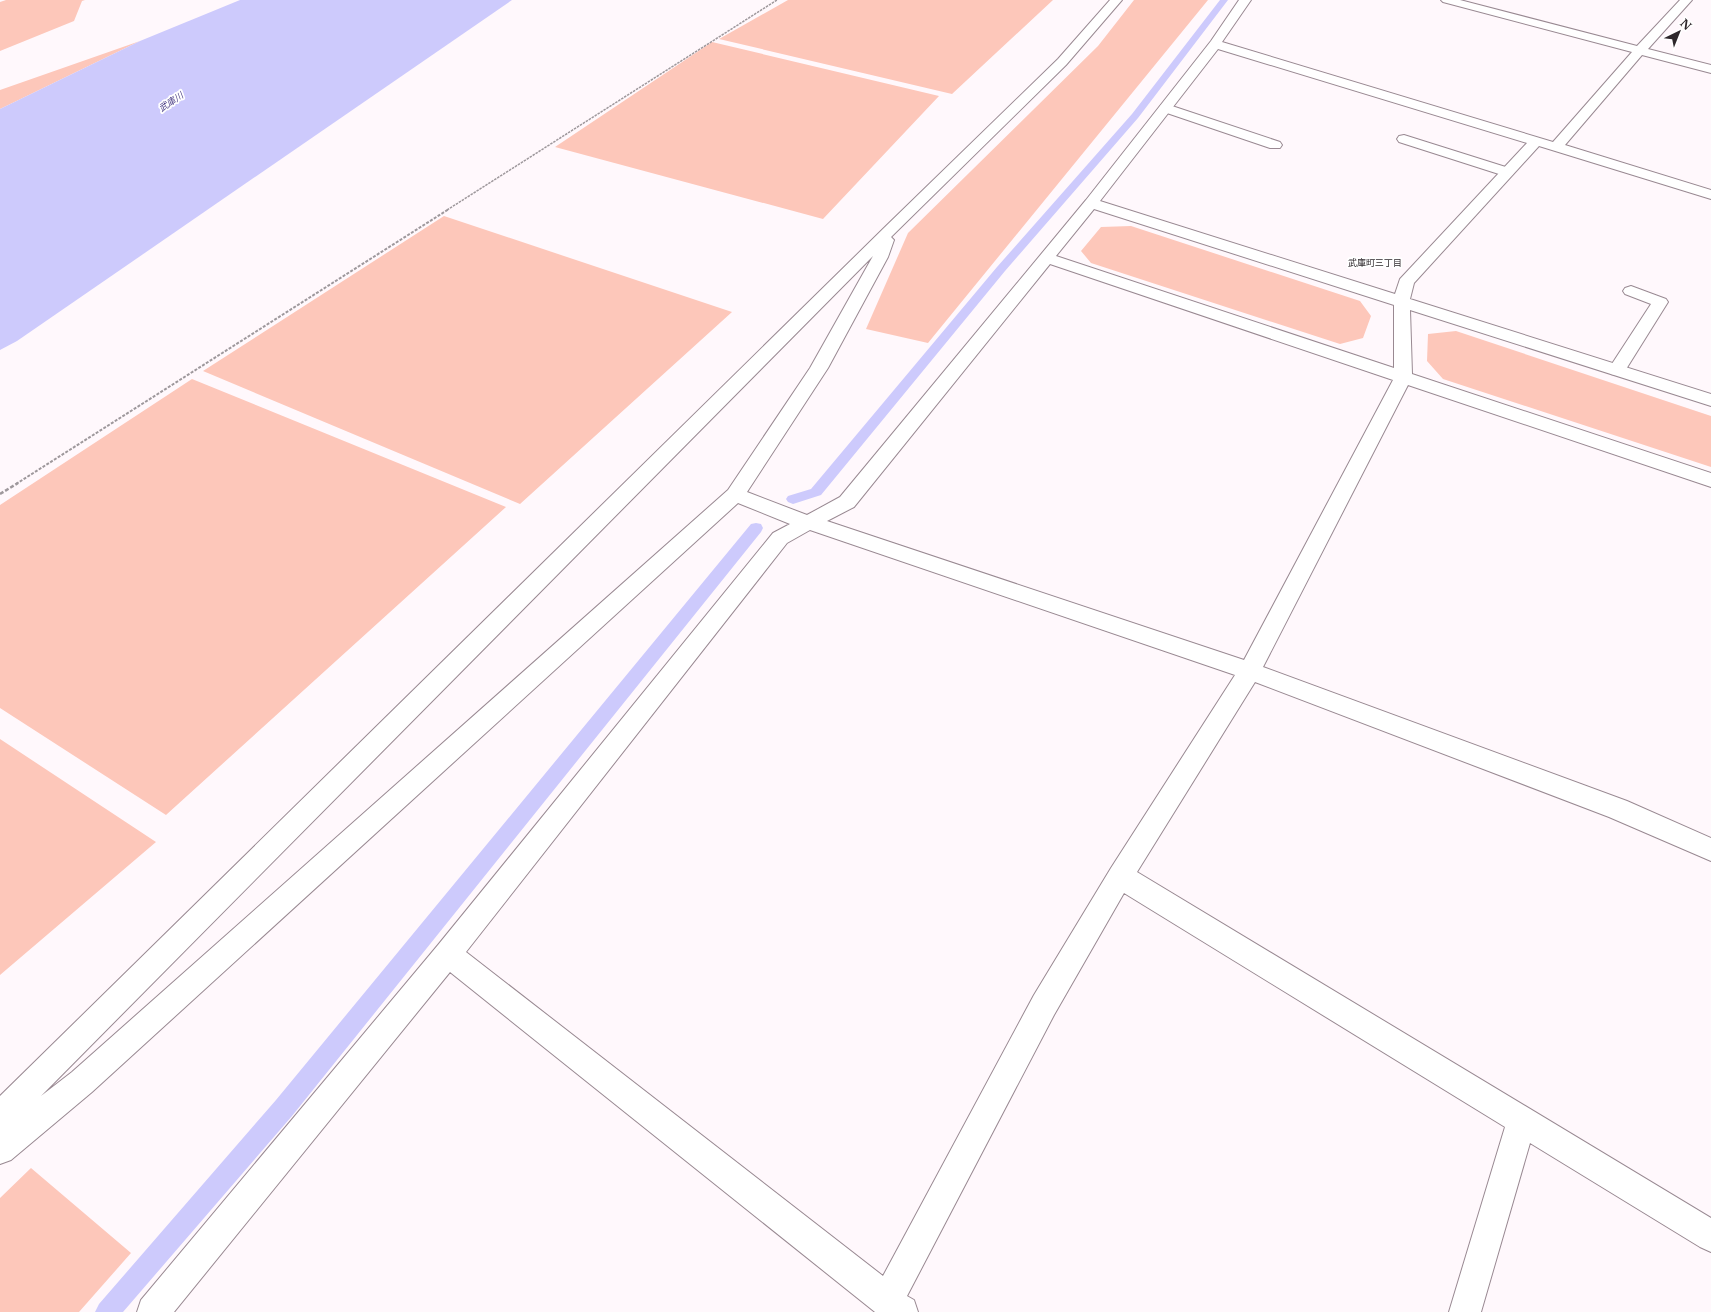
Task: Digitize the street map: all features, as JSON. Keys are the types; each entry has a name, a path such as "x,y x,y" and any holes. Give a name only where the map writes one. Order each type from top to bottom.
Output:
{"street":[{"path":"0,1117 890,230 1062,62 1116,0"},
{"path":"153,1312 448,954 780,538 847,502 1092,203 1215,44 1245,0"},
{"path":"1447,0 1711,68"},
{"path":"1556,147 1640,50 1686,0"},
{"path":"1215,44 1711,195"},
{"path":"1166,108 1275,145"},
{"path":"1404,139 1508,172"},
{"path":"448,954 894,1306 1044,1005 1120,876 1250,670 1403,377 1402,301 1406,282 1536,141"},
{"path":"1092,203 1711,400"},
{"path":"0,1149 82,1082 735,495 819,368 880,257 890,230"},
{"path":"1047,258 1711,480"},
{"path":"1617,370 1660,302 1631,291"},
{"path":"735,495 810,522 1250,670 1618,809 1711,850"},
{"path":"1120,876 1711,1236"},
{"path":"1465,1312 1522,1120"}],"path":[{"path":"0,494 777,0"}],"shaded area":[{"path":"6,0 85,0 82,1 74,21 0,51 0,2"},
{"path":"788,0 1053,0 952,94 719,39"},
{"path":"1134,0 1208,0 928,343 866,329 908,233 1098,46"},
{"path":"140,41 0,109 0,90"},
{"path":"712,42 939,96 823,219 555,147"},
{"path":"444,216 732,312 520,504 203,371"},
{"path":"1131,226 1360,301 1371,316 1363,338 1340,344 1091,263 1081,251 1101,227"},
{"path":"1456,331 1711,416 1711,467 1443,379 1427,361 1428,334"},
{"path":"192,379 506,507 166,815 0,708 0,505"},
{"path":"0,739 156,842 0,975"},
{"path":"31,1168 131,1253 79,1312 0,1312 0,1198"}],"water":[{"name":"武庫川","path":"240,0 512,0 17,341 0,350 0,109 140,41"}],"waterway":[{"path":"793,499 816,492 1001,269 1135,116 1224,0"},
{"path":"107,1312 284,1108 756,528"}],"district":[{"name":"武庫町三丁目","path":"1375,263"}]}
